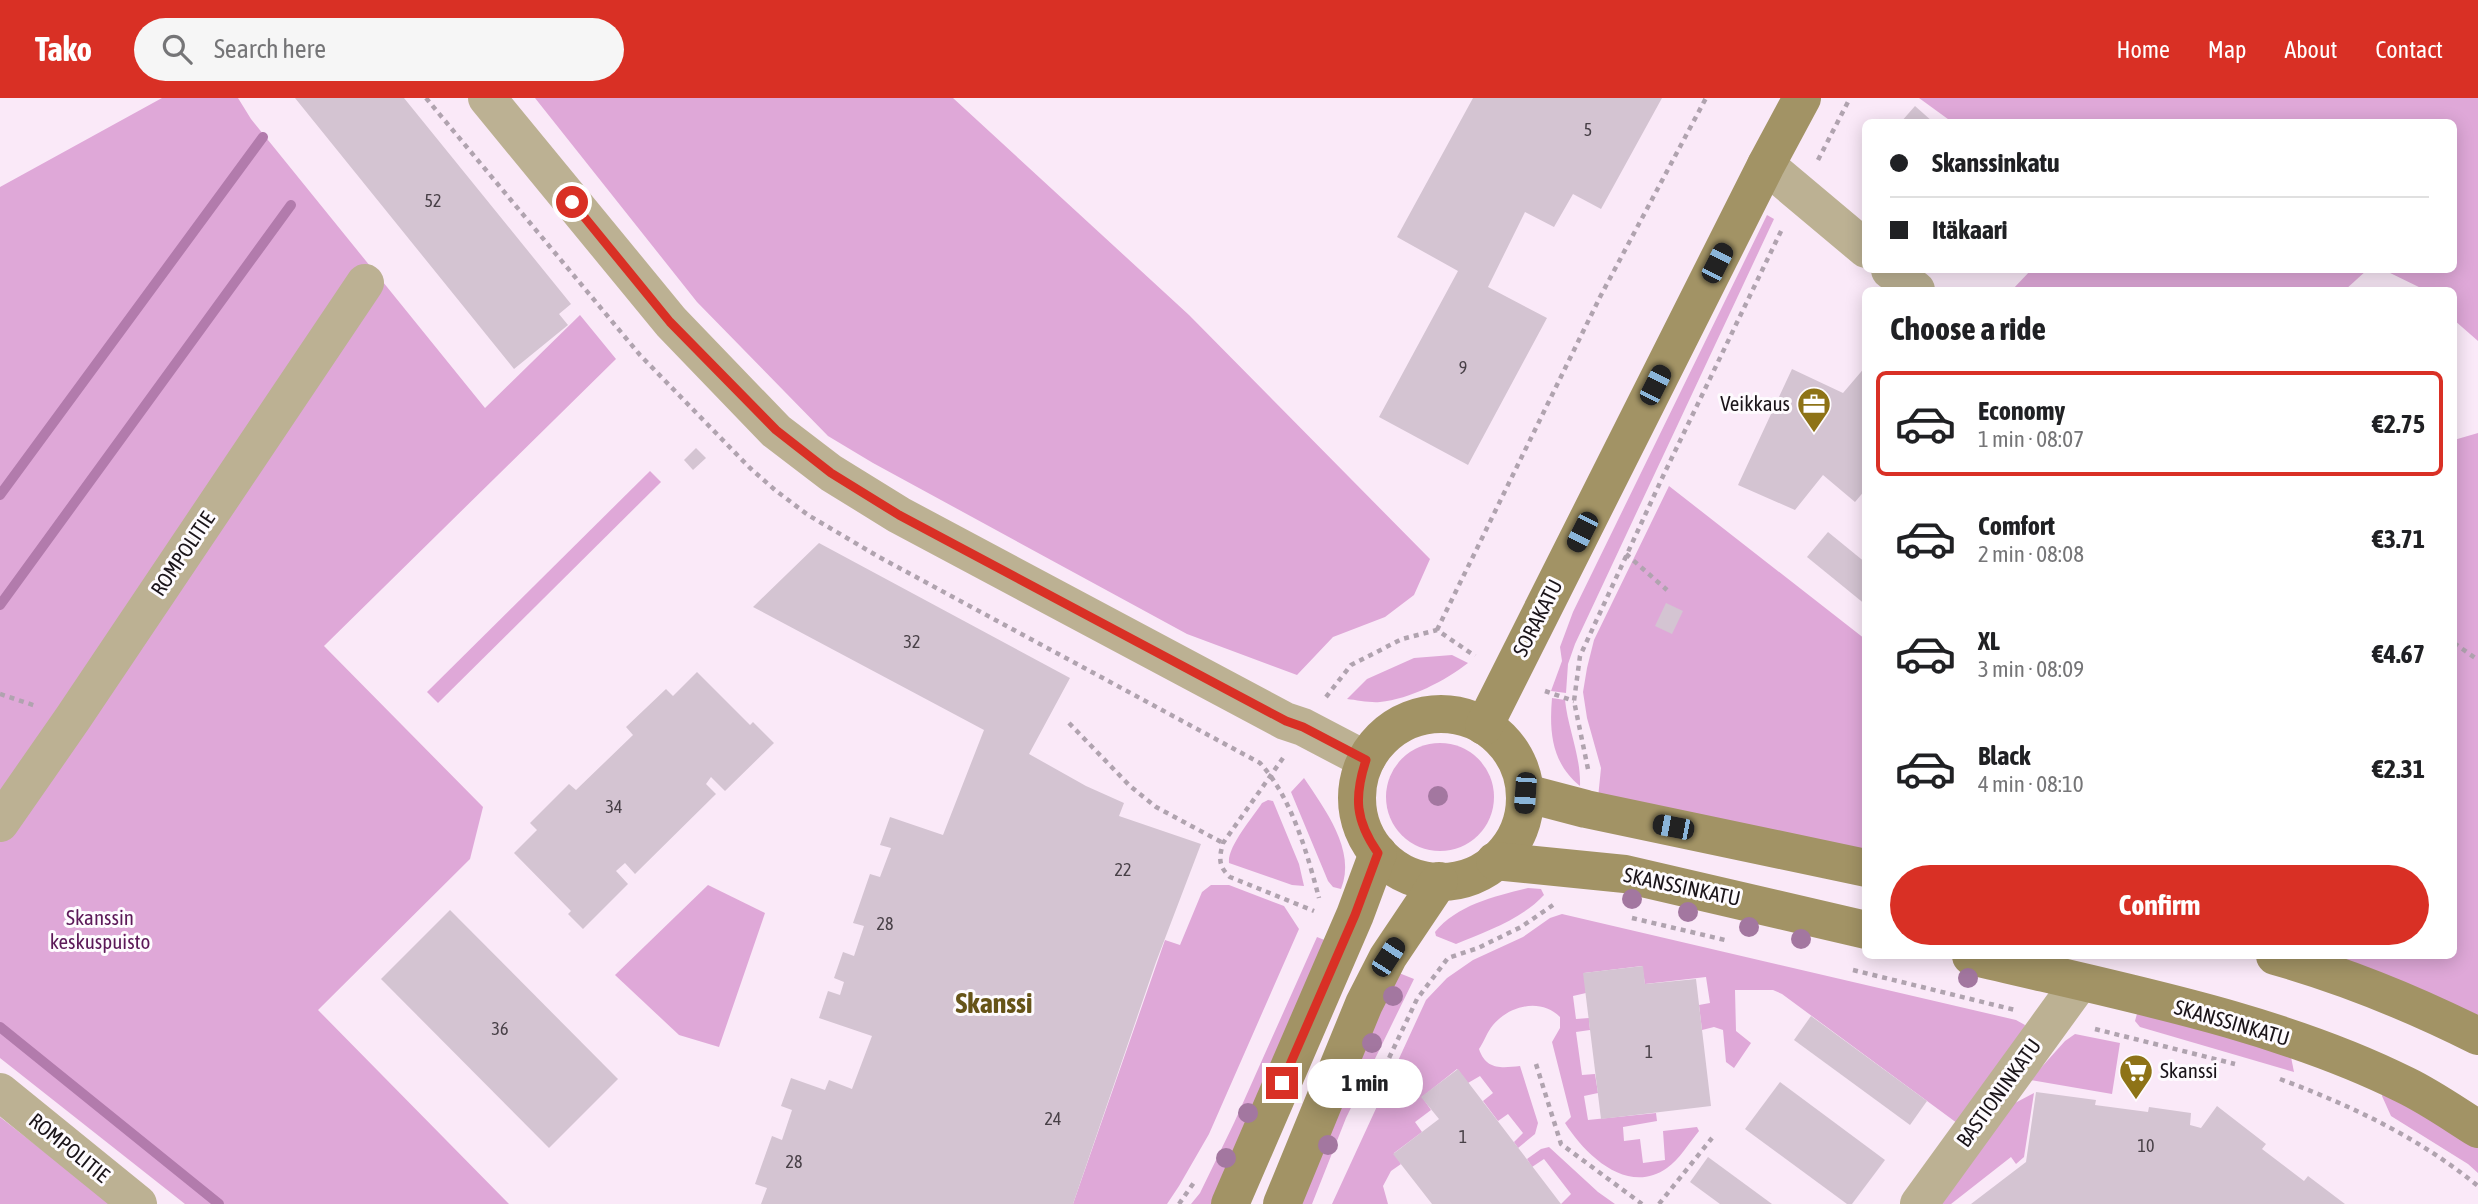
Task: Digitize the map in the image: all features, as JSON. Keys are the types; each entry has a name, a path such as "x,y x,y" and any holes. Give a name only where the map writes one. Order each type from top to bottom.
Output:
{"street":[{"path":"487,98 670,322 776,430 831,473 899,515 1286,721 1366,760"},
{"name":"SORAKATU","path":"1484,726 1802,98"},
{"path":"1766,165 1862,246"},
{"path":"1894,273 1912,287"},
{"name":"ROMPOLITIE","path":"0,823 81,707 365,283"},
{"path":"1451,714 1469,718 1484,726 1500,738 1513,755 1521,773 1525,793 1524,813 1518,831 1508,848 1495,861 1469,877 1439,881 1405,873 1378,853 1367,837 1360,819 1357,801 1359,782 1366,760 1385,735 1416,718 1451,714"},
{"path":"1525,793 1586,809 1862,867"},
{"path":"1230,1204 1355,915 1378,853"},
{"name":"SKANSSINKATU","path":"1495,861 1625,874 1862,929"},
{"path":"1282,1204 1364,1004 1388,957 1439,881"},
{"name":"SKANSSINKATU","path":"1984,959 2206,1014 2297,1041 2355,1062 2407,1086 2478,1129"},
{"path":"2286,959 2326,970 2390,994 2478,1036"},
{"name":"BASTIONINKATU","path":"1919,1204 2080,982"},
{"name":"ROMPOLITIE","path":"0,1092 138,1204"}],"path":[{"path":"1437,630 1600,297 1706,98"},
{"path":"1586,809 1593,786 1582,748 1574,701 1580,656 1626,554 1799,195 1850,98"},
{"path":"1626,554 1667,590"},
{"path":"1315,912 1230,877 1222,869 1219,858 1223,842 1303,727 1351,665 1402,639 1437,630 1508,678 1574,701"},
{"path":"2457,645 2478,660"},
{"path":"1069,723 1130,786 1156,807 1223,842"},
{"path":"1370,1098 1417,999 1448,958 1478,948 1521,927 1559,901 1569,868"},
{"path":"1536,1064 1561,1144 1642,1204"},
{"path":"1659,1204 1712,1138"}],"green space":[{"name":"Skanssin keskuspuisto","path":"162,98 238,98 251,119 485,408 580,315 616,359 324,646 483,807 470,859 318,1010 509,1204 185,1204 0,1058 0,187"},
{"path":"535,98 953,98 1189,315 1430,559 1414,595 1385,617 1333,637 1297,675 1187,634 873,463 828,436 697,302"},
{"path":"1919,98 2478,98 2478,341 2457,323 2457,287 2419,287 2390,273 2457,273 2457,119 1948,119"},
{"path":"1767,215 1774,219 1575,644 1568,664 1566,693 1551,691 1562,661 1560,647 1573,612"},
{"path":"2028,273 2364,273 2348,287 2015,287"},
{"path":"2478,433 2478,1025 2328,959 2457,959 2457,439"},
{"path":"650,471 661,482 438,703 427,692"},
{"path":"1669,486 1862,637 1862,855 1598,798 1601,768 1583,692 1594,640"},
{"path":"1452,655 1468,663 1415,693 1380,702 1347,699 1367,679 1414,658"},
{"path":"1552,698 1565,700 1580,786 1563,767 1554,746"},
{"path":"1440,743 1461,747 1478,759 1490,776 1494,797 1490,818 1478,835 1461,847 1440,851 1419,847 1402,835 1390,818 1386,797 1390,776 1402,759 1419,747"},
{"path":"1304,778 1329,816 1342,845 1345,875 1341,889 1333,887 1328,881 1291,792"},
{"path":"1273,801 1299,864 1304,886 1292,885 1229,863 1229,856 1241,832 1262,803"},
{"path":"708,885 765,913 719,1047 679,1035 615,975"},
{"path":"1211,885 1229,885 1284,906 1299,929 1209,1134 1167,1204 1073,1204 1165,940 1180,945 1202,892"},
{"path":"1528,888 1541,889 1544,895 1535,904 1503,924 1456,944 1436,936 1435,932 1444,923 1465,908"},
{"path":"1562,914 2016,1020 2025,1025 2020,1047 1961,1126 1773,990 1735,990 1736,1031 1751,1043 1734,1068 1726,1062 1723,1030 1714,1027 1702,1030 1699,1005 1710,1003 1706,977 1645,984 1642,966 1584,973 1586,993 1573,996 1576,1019 1589,1018 1590,1030 1576,1032 1582,1075 1595,1074 1598,1093 1584,1096 1588,1120 1656,1113 1657,1121 1623,1127 1624,1141 1640,1139 1643,1163 1665,1160 1663,1131 1697,1127 1699,1131 1671,1165 1652,1175 1623,1175 1596,1159 1584,1147 1565,1123 1571,1117 1552,1042 1560,1028 1560,1017 1544,1007 1526,1006 1500,1018 1479,1049 1490,1064 1501,1067 1520,1066 1538,1123 1535,1134 1518,1148 1514,1142 1523,1133 1508,1114 1498,1121 1483,1101 1493,1093 1480,1076 1468,1083 1457,1069 1422,1097 1431,1110 1415,1122 1422,1132 1394,1153 1401,1164 1391,1171 1383,1186 1388,1204 1332,1204 1426,1000 1447,978 1473,960 1523,937 1550,918"},
{"path":"1317,937 1332,943 1214,1204 1191,1204 1200,1193 1234,1123"},
{"path":"1394,971 1414,979 1346,1118 1312,1204 1295,1204"},
{"path":"2138,1010 2290,1052 2294,1072 2140,1027 2135,1021"},
{"path":"2075,1034 2120,1043 2112,1094 2030,1080 2065,1041"},
{"path":"2384,1088 2478,1145 2478,1173 2391,1116 2382,1096"},
{"path":"2034,1093 2024,1157 2016,1164 2011,1157 1951,1204 1939,1204 2013,1104"},
{"path":"0,1117 111,1204 0,1204"},
{"path":"1549,1147 1615,1204 1561,1204 1571,1194 1544,1159 1532,1167 1527,1159"}],"building":[{"path":"295,98 404,98 571,304 559,314 568,325 514,369"},
{"path":"1473,98 1662,98 1601,209 1573,194 1554,227 1525,212 1488,287 1547,318 1468,465 1379,417 1458,271 1397,237"},
{"path":"1915,106 1930,119 1904,119"},
{"name":"Veikkaus","path":"1792,369 1843,393 1862,371 1862,494 1855,502 1823,475 1795,510 1738,485"},
{"path":"696,448 706,458 693,470 684,460"},
{"path":"1828,532 1862,560 1862,602 1807,557"},
{"path":"819,543 1070,678 1029,754 1086,786 1124,803 1119,816 1201,844 1156,962 1073,1204 761,1204 767,1188 755,1184 772,1136 782,1140 792,1110 781,1106 791,1078 825,1090 829,1080 852,1089 872,1036 819,1018 828,991 840,995 844,982 834,978 843,952 854,956 864,926 853,923 870,874 880,877 891,848 880,845 890,817 943,835 984,730 753,607"},
{"path":"1666,603 1683,611 1672,634 1655,626"},
{"path":"697,672 750,725 753,722 774,743 725,791 711,777 706,784 716,794 635,874 625,863 616,871 628,884 583,929 568,914 571,911 514,853 537,830 530,823 569,784 576,790 633,735 626,727 666,689 673,696"},
{"path":"450,910 618,1079 549,1148 381,979"},
{"path":"1643,966 1645,984 1696,979 1711,1106 1601,1119 1583,973"},
{"path":"1811,1016 1927,1101 1910,1125 1794,1040"},
{"path":"1458,1069 1561,1204 1432,1204 1393,1154 1439,1119 1421,1097"},
{"path":"1780,1082 1885,1160 1852,1204 1847,1204 1745,1129"},
{"path":"2036,1092 2096,1100 2095,1105 2148,1112 2149,1107 2191,1113 2190,1125 2201,1128 2217,1106 2266,1144 2262,1149 2304,1181 2308,1176 2345,1204 1971,1204 2026,1162"},
{"path":"1708,1157 1772,1204 1720,1204 1690,1182"}],"waterway":[{"path":"0,495 263,137"},
{"path":"0,605 291,205"},
{"path":"0,1027 219,1204"}],"place":[{"name":"Veikkaus","path":"1814,434"},
{"name":"Skanssi","path":"2136,1101"}],"district":[{"name":"Skanssi","path":"994,1003"}],"route":[{"path":"572,202 670,322 776,430 831,473 899,515 1286,721 1366,760 1359,782 1357,801 1367,837 1378,853 1355,915 1282,1083"}]}
